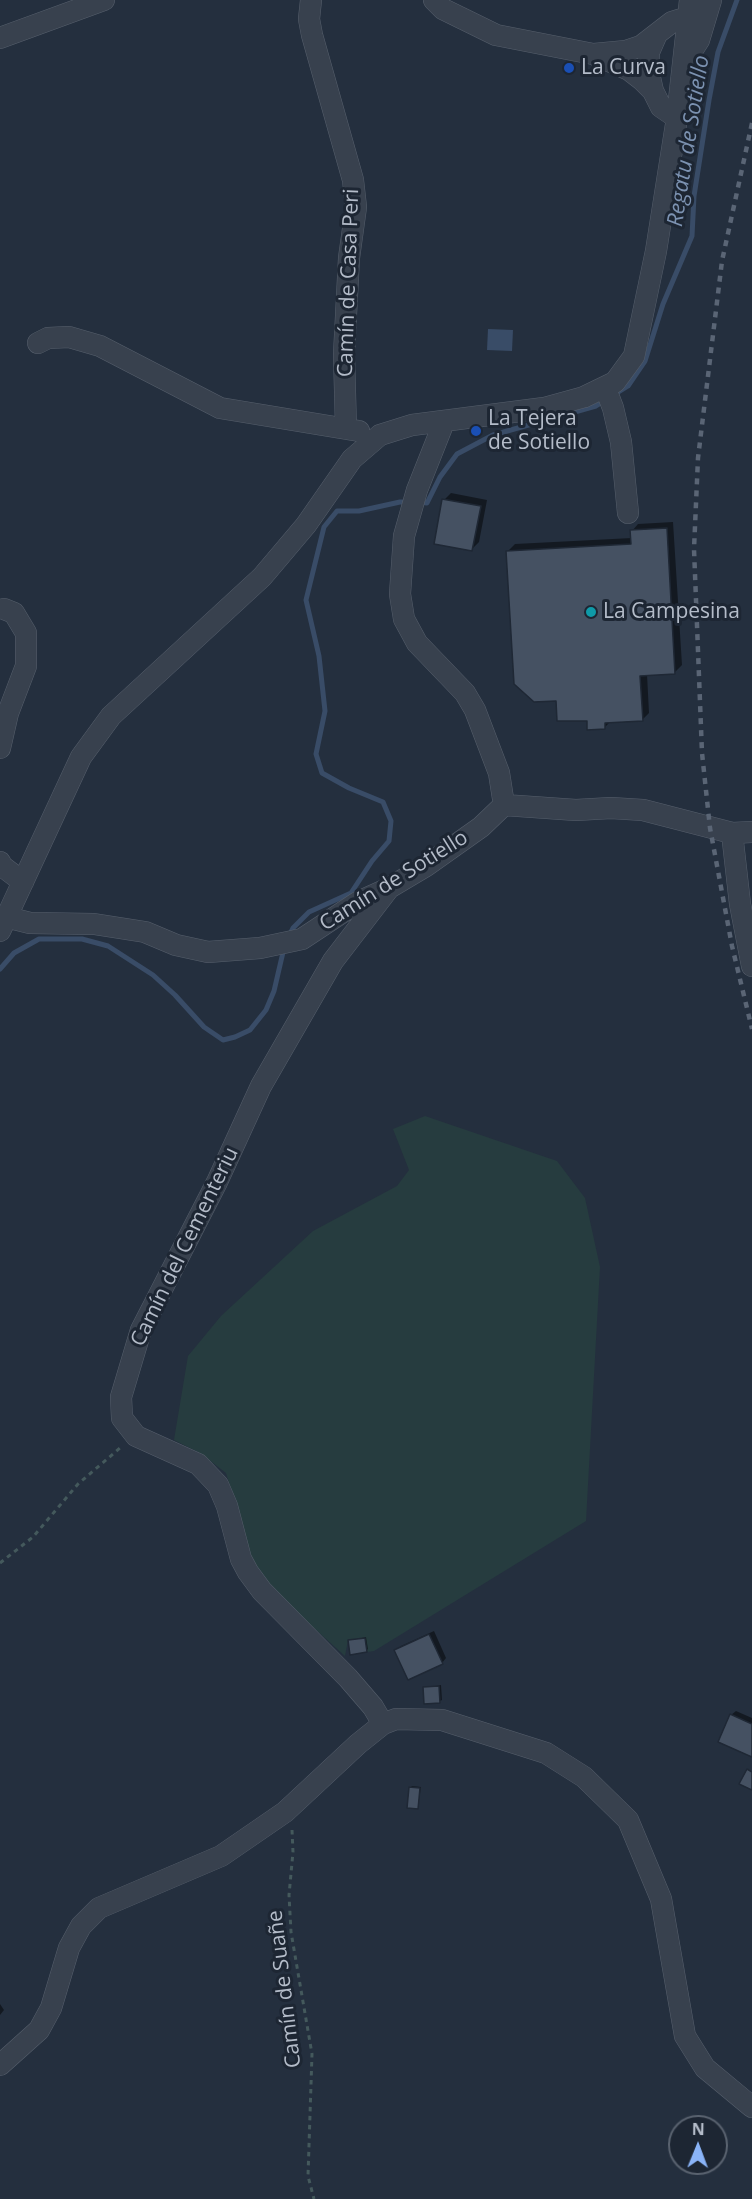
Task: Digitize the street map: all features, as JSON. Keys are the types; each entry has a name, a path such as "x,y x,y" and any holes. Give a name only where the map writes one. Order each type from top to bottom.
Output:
{"street":[{"path":"0,38 104,0"},
{"name":"Camín de Casa Peri","path":"310,0 309,19 312,35 353,180 356,207 349,258 344,354 346,429"},
{"path":"434,0 443,9 496,35 593,54 629,69 653,91"},
{"path":"682,65 699,40 711,0"},
{"path":"593,54 626,51 641,46 689,9"},
{"path":"3,924 81,757 111,716 262,577 306,525 352,459 380,435 412,425 544,408 584,397 615,382 634,356 656,251 677,118 689,9"},
{"path":"656,36 649,52 648,69 653,91 661,107 677,118"},
{"path":"38,343 48,338 69,336 100,346 220,408 380,435"},
{"path":"605,387 613,408 621,442 628,513"},
{"path":"444,422 414,499 404,536 400,594 404,618 417,643 465,693 475,710 499,773 504,805 576,810 611,808 643,810 742,832 740,904 752,966"},
{"path":"0,748 8,713 26,666 26,633 14,613 4,609"},
{"name":"Camín de Sotiello","path":"3,924 94,924 146,932 176,945 208,952 260,948 302,939 358,902 389,888 426,866 481,826 504,805"},
{"path":"0,862 22,882"},
{"name":"Camín del Cementeriu","path":"136,1436 122,1418 121,1397 141,1330 217,1182 261,1086 333,961 389,888"},
{"path":"136,1436 198,1464 218,1485 227,1506 241,1559 248,1572 262,1591 348,1678 373,1707 383,1724"},
{"path":"0,2064 39,2030 51,2008 69,1948 81,1926 99,1908 221,1856 285,1812 358,1744 383,1724 396,1719 442,1720 546,1753 584,1777 628,1820 661,1899 685,2036 705,2068 752,2107"}],"path":[{"path":"0,1563 33,1537 78,1484 136,1436"},
{"name":"Camín de Suañe","path":"285,1812 292,1823 293,1852 289,1895 291,1932 312,2054 308,2176 314,2199"}],"green space":[{"path":"425,1116 557,1161 585,1198 600,1267 586,1521 374,1651 367,1652 365,1638 348,1640 345,1656 275,1593 253,1562 226,1473 200,1453 174,1440 188,1356 221,1316 313,1231 397,1186 409,1170 393,1129"}],"water":[{"path":"488,329 513,330 512,351 487,350"}],"building":[{"path":"442,499 481,506 472,551 434,544"},
{"name":"La Campesina","path":"667,528 675,674 640,676 643,721 605,723 605,729 587,730 587,721 557,721 556,701 534,702 514,684 506,551 631,544 630,530"},
{"path":"429,1634 443,1664 408,1680 394,1650"},
{"path":"365,1638 367,1652 350,1655 348,1640"},
{"path":"439,1686 440,1703 424,1704 423,1687"},
{"path":"730,1714 752,1724 752,1757 718,1742"},
{"path":"747,1769 752,1772 752,1790 739,1784"},
{"path":"409,1787 420,1788 418,1809 407,1808"}],"waterway":[{"name":"Regatu de Sotiello","path":"612,396 628,386 645,361 663,304 692,236 694,196 718,52 737,0"},
{"name":"Regatu de Sotiello","path":"417,502 427,503 440,477 457,454 493,435 596,406 604,401"},
{"name":"Regatu de Sotiello","path":"290,934 309,912 351,893 372,861 389,841 391,821 383,802 349,788 322,773 316,754 325,711 319,656 306,600 324,527 337,511 359,511 408,502"},
{"name":"Regatu de Sotiello","path":"0,969 14,953 39,939 82,939 108,946 153,975 204,1027 223,1040 250,1030 266,1010 274,991 284,948"}],"railway":[{"path":"752,123 722,261 698,458 694,549 702,753 710,828 732,946 752,1029"}],"place":[{"name":"La Curva","path":"569,68"},
{"name":"La Tejera de Sotiello","path":"476,431"},
{"name":"La Campesina","path":"591,612"}]}
